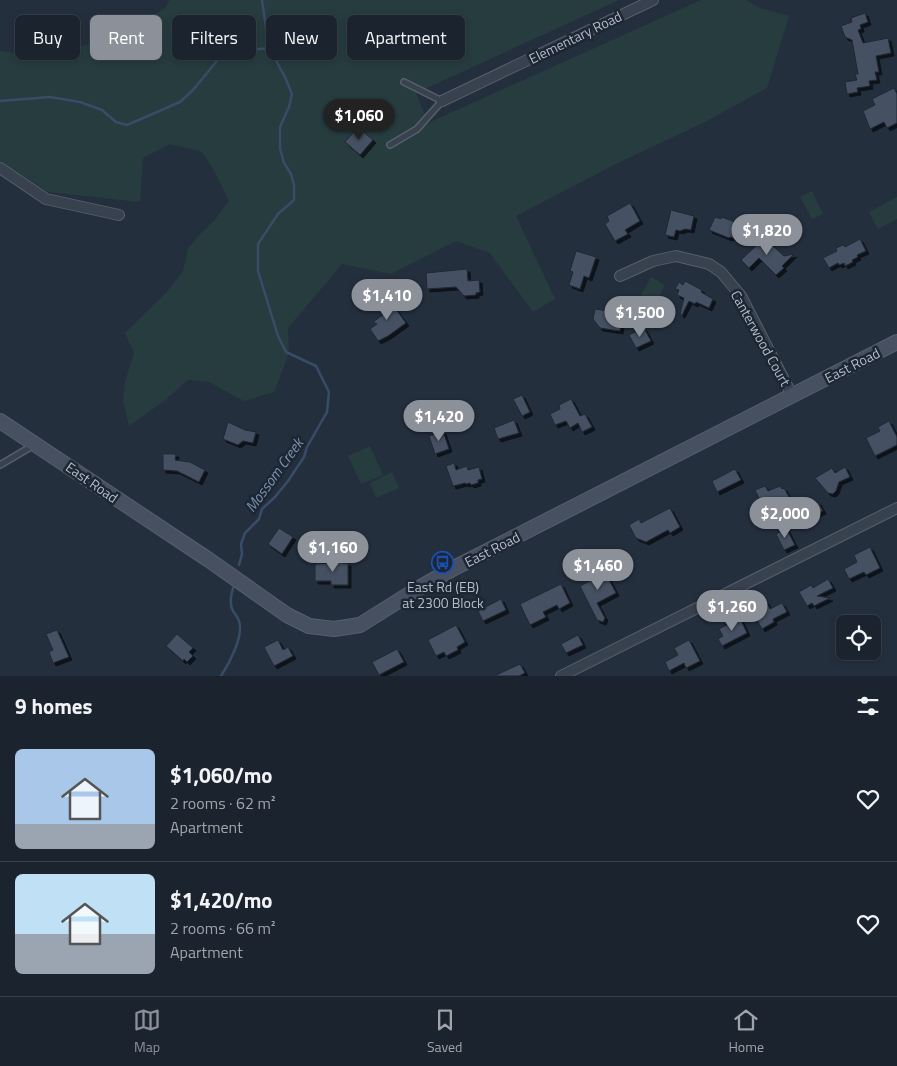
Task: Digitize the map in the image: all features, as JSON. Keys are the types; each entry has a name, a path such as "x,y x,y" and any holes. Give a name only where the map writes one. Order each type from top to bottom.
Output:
{"main road":[{"name":"East Road","path":"0,421 209,560 287,615 309,626 334,629 360,625 456,567 897,342"}],"street":[{"name":"Elementary Road","path":"442,101 653,0"},
{"path":"0,168 46,199 119,215"},
{"name":"Canterwood Court","path":"620,276 653,260 676,256 709,264 721,272 741,296 792,395"},
{"path":"561,676 897,508"}],"lane":[{"path":"390,144 417,129 442,101 404,82"},
{"path":"0,465 37,444"}],"green space":[{"path":"170,0 619,0 416,93 428,123 701,0 746,0 760,8 789,16 767,88 703,123 618,163 516,216 555,299 533,312 490,253 456,241 391,274 342,264 288,328 289,353 274,392 244,401 209,382 188,380 164,401 129,426 123,401 125,382 134,353 125,333 166,293 183,271 188,249 229,201 215,172 202,152 170,144 143,158 140,202 48,192 0,161 0,51 15,52 15,60 80,60 80,46 90,44 90,60 162,60 162,15 154,15 165,8"},
{"path":"812,191 823,214 812,219 800,197"},
{"path":"897,197 897,219 878,229 869,212"},
{"path":"651,277 665,285 654,305 640,297"},
{"path":"370,446 383,475 361,484 348,456"},
{"path":"392,472 399,488 376,498 370,483"}],"building":[{"path":"865,13 868,22 860,25 861,29 858,30 863,43 888,38 891,53 876,56 879,72 875,72 877,80 869,81 870,86 857,88 858,92 847,94 845,82 857,80 855,74 858,74 852,40 845,37 841,26 852,22 851,18"},
{"path":"894,88 897,94 897,123 887,128 884,122 870,129 863,111 875,105 872,99"},
{"path":"358,127 373,140 360,155 345,142"},
{"path":"630,203 640,221 625,230 628,234 615,241 605,224 609,221 607,216"},
{"path":"671,210 694,216 691,230 676,230 674,237 665,235"},
{"path":"715,217 721,219 722,217 742,225 736,239 709,230"},
{"path":"761,236 771,236 771,244 784,256 794,254 782,266 784,268 776,275 759,258 749,268 741,260 760,242"},
{"path":"860,239 866,251 857,255 858,257 852,260 853,262 845,266 844,263 839,265 838,263 829,268 823,258 837,251 836,248 843,245 845,247"},
{"path":"576,251 596,257 589,278 584,276 580,289 569,285 573,272 570,271"},
{"path":"467,269 468,281 479,280 480,292 476,293 476,295 464,296 456,287 427,289 426,273"},
{"path":"685,281 702,290 701,292 713,299 709,308 689,301 682,315 680,314 684,298 677,295 679,290 675,289 679,282 683,285"},
{"path":"387,297 406,323 378,341 370,329 377,324 373,322 387,312 380,302"},
{"path":"595,309 623,313 620,331 600,328 593,319"},
{"path":"644,328 651,341 636,348 629,335"},
{"path":"522,395 530,412 522,416 513,399"},
{"path":"571,399 580,416 585,414 592,427 582,432 578,423 570,428 566,421 555,425 550,414 560,409 559,405"},
{"path":"514,420 519,433 498,439 494,428"},
{"path":"889,421 897,437 897,445 875,456 866,438 880,431 878,427"},
{"path":"228,422 245,430 256,432 253,443 243,441 238,445 223,439"},
{"path":"443,431 449,449 435,454 429,436"},
{"path":"163,454 176,454 175,460 190,462 205,470 199,482 177,471 163,470"},
{"path":"454,463 456,470 467,466 468,470 479,467 482,479 478,480 478,483 471,485 470,483 465,483 453,486 446,466"},
{"path":"845,467 850,477 839,482 833,494 828,493 815,478 832,468 835,473"},
{"path":"735,469 741,480 717,492 712,481"},
{"path":"765,486 768,491 780,486 782,489 784,488 792,502 767,514 755,490"},
{"path":"818,502 823,511 810,517 805,508"},
{"path":"670,508 680,527 670,533 668,530 646,542 636,538 629,525 639,519 641,523"},
{"path":"279,528 293,537 282,554 268,544"},
{"path":"786,528 795,545 784,550 776,534"},
{"path":"870,547 880,568 866,575 864,572 849,579 844,569 857,562 854,555"},
{"path":"333,560 342,560 342,563 348,563 348,585 331,585 331,581 315,581 315,564 333,563"},
{"path":"602,566 616,593 597,603 605,618 603,622 597,620 580,586 594,579 590,572"},
{"path":"828,579 833,588 817,596 830,598 814,606 812,603 807,606 799,592 811,585 813,588"},
{"path":"561,584 570,603 559,609 557,605 543,612 546,617 530,625 520,604"},
{"path":"501,599 506,610 483,621 478,611"},
{"path":"766,601 770,609 782,603 787,612 773,619 774,622 762,629 751,609"},
{"path":"740,618 747,633 722,646 718,639 723,636 719,629"},
{"path":"456,625 465,642 457,647 458,650 446,656 444,652 436,656 428,640"},
{"path":"57,630 69,657 53,663 49,652 53,650 46,634"},
{"path":"177,634 193,648 189,652 193,656 187,662 184,659 183,661 166,646"},
{"path":"578,635 583,645 566,653 561,644"},
{"path":"278,640 283,650 288,647 293,656 274,666 264,647"},
{"path":"689,640 700,661 686,668 684,663 669,671 665,662 678,655 674,648"},
{"path":"397,649 404,662 379,675 372,662"},
{"path":"520,664 525,673 519,676 494,676"}],"waterway":[{"name":"Mossom Creek","path":"239,565 242,554 241,544 245,533 259,519 262,509 288,481 304,457 307,447 327,412 329,392 316,366 286,352 278,336 258,271 258,244 278,214 294,200 294,185 291,174 284,163 280,148 280,127 289,107 292,94 269,48 262,0"},
{"path":"0,101 50,97 80,102 102,110 116,122 127,125 180,102 193,90 221,56 237,51 266,48"},
{"name":"Mossom Creek","path":"221,676 238,642 239,621 231,605 233,588"}],"place":[{"name":"East Rd (EB) at 2300 Block","path":"443,563"}]}
